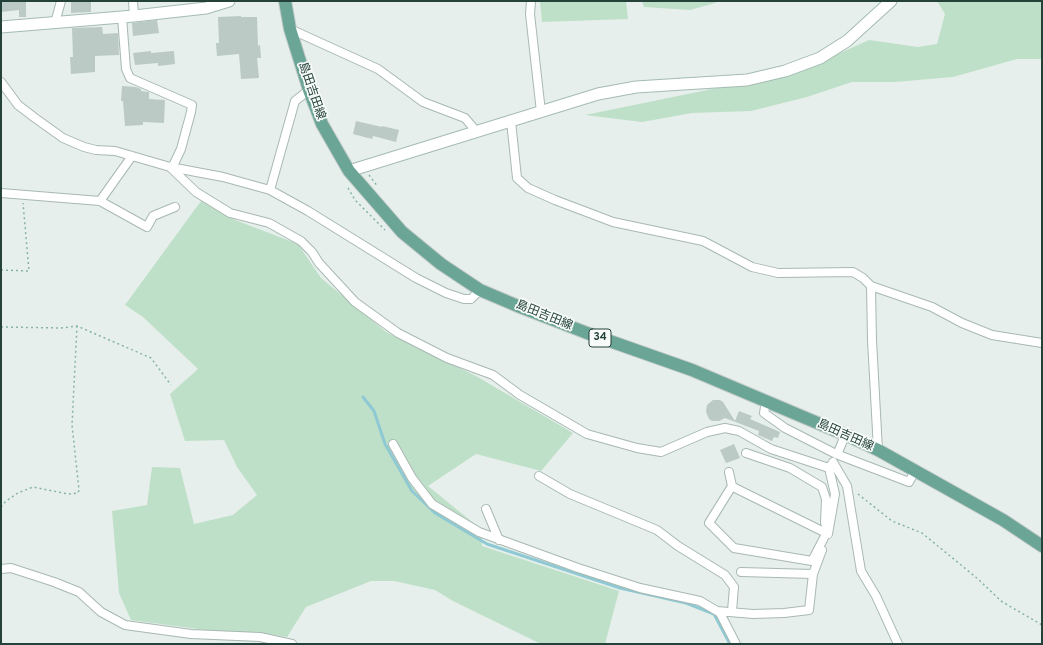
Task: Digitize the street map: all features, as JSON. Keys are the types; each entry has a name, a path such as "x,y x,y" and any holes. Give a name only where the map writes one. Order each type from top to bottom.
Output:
{"main road":[{"name":"島田吉田線","path":"285,1 290,29 309,90 322,124 349,171 402,232 441,264 480,290 587,333 692,370 878,450 1003,520 1042,546"}],"street":[{"path":"55,22 61,1"},
{"path":"133,1 134,16"},
{"path":"1,27 134,16 206,8 229,1"},
{"path":"531,1 530,14 541,112"},
{"path":"349,171 598,94 636,87 747,80 786,72 820,58 847,41 891,1"},
{"path":"122,17 126,69 130,78 192,105 181,149 171,167"},
{"path":"290,29 378,69 423,102 465,118 476,131"},
{"path":"1,82 18,105 64,138 84,147 96,150 115,151 171,167 222,177 270,190 416,278 446,293 471,300 480,290"},
{"path":"270,190 295,101 309,90"},
{"path":"511,121 517,178 528,188 613,222 703,240 752,268 778,273 853,272 863,278 871,286 932,307 962,323 992,335 1042,344"},
{"path":"100,200 132,156"},
{"path":"171,167 196,192 230,213 269,223 301,241 355,302 398,333 447,358 493,375 520,395 587,434 637,448 661,452 707,432 725,428 739,431 771,449 831,465 847,486 861,571 876,596 898,644"},
{"path":"1,193 100,200 147,227 153,216 175,207"},
{"path":"871,286 872,340 878,450"},
{"path":"766,401 764,413 785,428 837,452 910,482 915,471"},
{"path":"718,611 753,614 784,613 809,610 813,574 828,531 835,494 831,465 845,436"},
{"path":"393,444 412,478 432,504 479,532 640,588 700,601 720,613 735,643"},
{"path":"729,472 732,486 709,523 734,548 812,561 828,531 825,523 826,499 822,487 790,468 746,453"},
{"path":"539,476 570,494 657,530 678,546 725,575 734,586 732,611"},
{"path":"732,486 822,531 828,531"},
{"path":"486,509 499,540"},
{"path":"1,569 11,568 79,592 101,612 125,625 191,634 260,637 292,644"},
{"path":"742,572 813,574"}],"path":[{"path":"366,171 380,189"},
{"path":"347,186 355,200 385,230"},
{"path":"1,270 29,271 22,195"},
{"path":"1,327 62,328 77,326 151,358 171,385"},
{"path":"1,507 6,500 18,492 33,487 68,494 78,493 79,490 72,425 77,326"},
{"path":"847,486 892,521 922,533 978,579 1001,601 1042,625"}],"green space":[{"path":"540,1 626,1 628,19 542,22"},
{"path":"642,1 719,1 690,10 644,7"},
{"path":"937,1 1042,1 1042,59 1017,59 953,77 895,82 852,82 807,97 751,111 692,113 642,122 585,115 800,71 869,40 918,47 937,44 945,14"},
{"path":"201,201 235,220 298,244 321,278 386,332 476,376 573,433 541,471 476,454 428,486 482,530 482,546 619,591 605,644 541,644 453,601 435,590 394,581 371,581 306,607 287,637 262,633 213,631 131,620 119,593 112,511 147,505 152,467 180,468 194,524 233,515 257,495 237,467 224,440 185,441 170,394 198,369 143,317 125,305"}],"building":[{"path":"1,1 26,1 26,17 19,17 19,10 1,12"},
{"path":"71,1 91,1 91,12 71,13"},
{"path":"218,17 257,17 258,46 260,45 261,58 257,58 259,78 241,79 239,54 217,56 216,43 219,43"},
{"path":"157,20 159,33 133,36 132,23"},
{"path":"102,27 103,34 118,33 119,55 95,56 95,72 71,74 70,57 73,57 72,28"},
{"path":"151,51 151,53 174,51 175,64 158,66 158,63 135,65 133,53"},
{"path":"122,86 136,87 141,89 141,91 149,92 149,99 165,100 164,123 143,122 143,125 125,126 123,101 121,101"},
{"path":"356,121 399,130 396,142 373,136 372,139 353,134"},
{"path":"713,400 720,400 723,402 735,421 739,411 752,416 750,419 780,432 778,438 774,437 772,441 758,435 759,431 725,418 719,421 712,421 709,419 706,412 707,405"},
{"path":"734,444 740,458 726,463 720,450"}],"waterway":[{"path":"363,397 374,411 385,444 412,491 435,513 487,544 620,588 686,603 714,614 730,644"}]}
